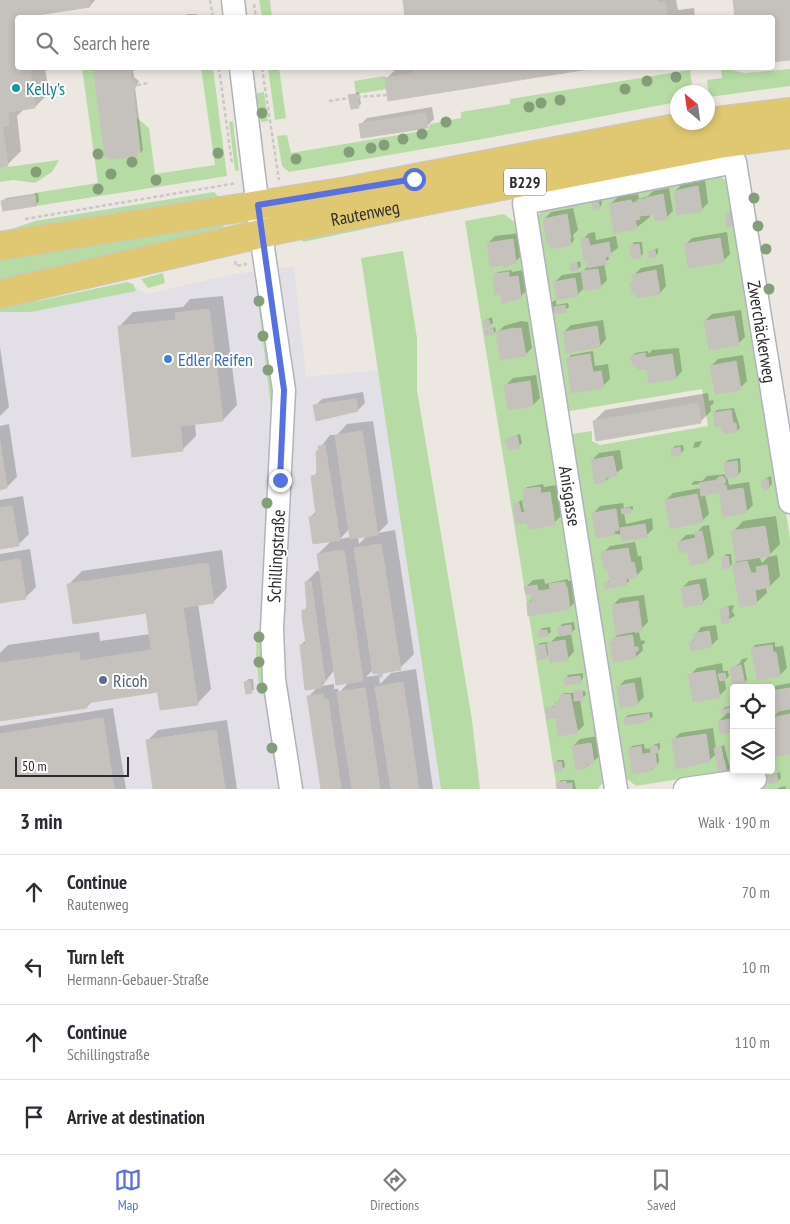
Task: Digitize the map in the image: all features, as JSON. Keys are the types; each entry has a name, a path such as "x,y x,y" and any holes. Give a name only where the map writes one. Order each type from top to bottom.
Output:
{"main road":[{"name":"Rautenweg","path":"715,121 790,112"},
{"name":"Rautenweg","path":"0,246 453,172 670,129"},
{"name":"Rautenweg","path":"0,294 261,234 719,144 790,134"}],"street":[{"path":"233,0 235,15"},
{"name":"Schillingstraße","path":"241,70 261,234 284,390 272,629 274,679 290,789"},
{"name":"Anisgasse","path":"616,789 524,203 735,162"},
{"name":"Zwerchäckerweg","path":"735,162 790,502"},
{"path":"685,789 755,779"}],"path":[{"path":"210,0 212,15"},
{"path":"253,0 256,15"},
{"path":"219,70 222,104 233,168"},
{"path":"262,70 279,180 274,178"},
{"path":"263,80 268,79"},
{"path":"137,85 148,83"},
{"path":"357,97 387,95"},
{"path":"329,101 349,98"},
{"path":"233,184 234,177"},
{"path":"16,222 33,217 242,183"},
{"path":"235,260 236,266 244,265"}],"shaded area":[{"path":"294,266 306,377 379,370 441,789 0,789 0,309 127,282 146,294 234,274"}],"green space":[{"path":"259,0 270,0 272,15 262,15"},
{"path":"790,69 790,86 715,96 715,85 708,85 707,80 722,78 721,70 745,73"},
{"path":"82,70 93,70 106,158 140,154 136,117 149,128 155,174 215,165 201,70 213,70 227,176 36,206 34,193 98,183"},
{"path":"268,70 279,70 286,118 275,120"},
{"path":"690,70 692,85 670,85 670,103 483,139 289,172 282,166 277,136 287,135 291,153 428,130 430,124 461,118 461,112 510,104 510,99"},
{"path":"385,76 387,89 356,94 354,81"},
{"path":"264,92 268,121 261,122 254,94"},
{"path":"233,121 239,171 235,170 229,122"},
{"path":"790,144 790,147 615,177"},
{"path":"59,160 52,172 35,183 13,180 0,182 0,168"},
{"path":"714,173 732,184 790,538 790,789 737,789 766,784 765,774 775,774 775,684 730,684 730,771 636,786 622,775 594,602 572,434 592,431 592,441 600,445 708,426 702,389 564,412 534,222 545,206"},
{"path":"615,177 556,189 582,183"},
{"path":"556,189 303,242 301,237"},
{"path":"214,192 218,196 220,203 0,233 35,221"},
{"path":"504,214 520,226 607,776 598,789 557,789 465,221"},
{"path":"222,218 224,231 0,282 0,256"},
{"path":"403,251 417,338 417,390 472,720 480,789 441,789 361,258"},
{"path":"163,273 165,283 148,288 141,279"},
{"path":"127,282 133,284 136,291 31,312 0,312 0,303 24,299 38,301"},
{"path":"256,284 260,296 274,400 271,407"},
{"path":"257,630 261,631 265,694 260,694 256,657"}],"building":[{"name":"Kelly's","path":"0,0 89,0 90,7 38,15 15,15 15,70 30,70 35,108 8,112 9,125 2,126 8,166 0,168"},
{"path":"403,0 657,0 658,3 665,2 667,15 405,15"},
{"path":"733,0 790,0 790,60 775,62 775,15 735,15"},
{"path":"93,70 130,70 131,80 137,85 133,91 140,151 137,156 109,159 105,156"},
{"path":"414,70 582,70 388,101 385,78 415,73"},
{"path":"356,94 359,108 351,109 348,95"},
{"path":"425,113 428,128 361,138 359,124"},
{"path":"698,186 702,211 677,215 674,191"},
{"path":"663,194 667,219 655,221 654,214 648,215 645,198"},
{"path":"35,195 36,206 3,211 1,201"},
{"path":"645,199 648,215 640,216 637,200"},
{"path":"598,200 600,209 594,210 592,201"},
{"path":"631,200 637,229 614,233 609,204"},
{"path":"637,202 640,219 635,220 632,203"},
{"path":"737,212 739,225 727,227 725,213"},
{"path":"567,214 571,239 547,243 543,219"},
{"path":"588,238 590,246 609,242 611,256 584,261 581,239"},
{"path":"720,238 724,262 688,268 684,244"},
{"path":"513,239 516,263 503,268 503,265 490,267 487,243"},
{"path":"570,239 571,245 551,249 550,243"},
{"path":"639,244 641,258 632,259 629,245"},
{"path":"655,250 656,257 649,258 648,251"},
{"path":"605,257 607,264 588,268 587,261"},
{"path":"577,263 578,270 571,271 570,264"},
{"path":"598,269 601,288 584,291 581,271"},
{"path":"656,270 660,294 636,298 632,275"},
{"path":"509,272 509,278 494,280 494,274"},
{"path":"518,276 521,298 502,304 500,294 495,295 493,280"},
{"path":"575,278 578,296 557,300 554,282"},
{"path":"634,282 636,292 632,293 630,283"},
{"path":"565,305 566,312 555,314 554,307"},
{"name":"Edler Reifen","path":"209,309 223,421 180,426 183,451 132,457 118,326 176,320 175,313"},
{"path":"734,316 739,345 709,350 704,321"},
{"path":"489,320 491,327 484,328 483,321"},
{"path":"597,326 600,347 566,353 563,332"},
{"path":"521,328 526,356 500,360 496,332"},
{"path":"493,329 494,335 485,336 484,330"},
{"path":"645,353 646,369 638,370 635,355"},
{"path":"590,354 591,362 568,366 566,358"},
{"path":"672,354 676,379 649,383 645,358"},
{"path":"635,355 637,367 634,367 630,356"},
{"path":"736,361 741,390 715,394 710,366"},
{"path":"591,362 593,372 569,376 568,366"},
{"path":"601,371 604,388 571,393 569,376"},
{"path":"530,381 533,406 508,410 504,385"},
{"path":"356,399 358,411 316,421 313,405"},
{"path":"698,403 701,423 596,441 593,421"},
{"path":"731,410 734,430 722,432 719,412"},
{"path":"719,412 721,426 715,427 713,413"},
{"path":"733,423 736,423 737,432 724,433 734,430"},
{"path":"362,431 378,535 350,539 335,435"},
{"path":"517,436 520,448 508,449 505,439"},
{"path":"0,441 7,488 0,490"},
{"path":"325,445 340,540 313,544 309,517 316,516 311,476 317,475 316,451 319,451 318,446"},
{"path":"680,447 681,455 671,456 671,449"},
{"path":"613,456 617,476 605,478 606,482 595,484 591,460"},
{"path":"737,461 738,476 726,478 724,463"},
{"path":"721,476 726,481 721,486 716,481"},
{"path":"768,479 769,489 763,490 761,480"},
{"path":"717,480 719,493 701,496 699,483"},
{"path":"726,485 727,491 719,492 718,487"},
{"path":"540,487 541,493 524,496 523,489"},
{"path":"743,488 747,513 723,517 719,492"},
{"path":"550,492 555,525 528,529 523,496"},
{"path":"697,494 703,522 670,529 665,500"},
{"path":"519,503 521,513 525,512 527,523 516,524 513,504"},
{"path":"12,506 19,546 0,549 0,508"},
{"path":"630,508 631,513 622,514 621,509"},
{"path":"616,509 619,530 614,531 615,535 596,538 592,513"},
{"path":"645,524 647,537 622,541 620,528"},
{"path":"765,526 770,556 736,561 731,531"},
{"path":"702,531 708,562 690,565 688,551 680,553 677,542 696,538 694,532"},
{"path":"381,544 401,670 382,673 382,677 379,678 378,673 373,674 354,548"},
{"path":"628,548 631,563 634,562 637,577 610,582 607,569 604,570 601,552"},
{"path":"344,550 363,681 336,685 317,554"},
{"path":"728,556 730,568 723,569 721,557"},
{"path":"20,559 26,599 0,603 0,562"},
{"path":"747,561 751,573 757,573 756,567 767,565 770,587 755,590 757,604 740,607 732,564"},
{"path":"208,563 214,603 73,624 67,584"},
{"path":"626,579 627,585 605,589 604,583"},
{"path":"311,581 325,681 321,682 322,688 305,690 300,645 306,644 302,617 302,610 307,610 305,582"},
{"path":"565,582 566,587 550,589 549,584"},
{"path":"699,584 703,604 684,607 681,588"},
{"path":"537,585 538,591 567,587 570,609 528,616 527,602 532,601 531,594 526,594 524,587"},
{"path":"638,601 642,630 616,635 612,605"},
{"path":"183,607 198,705 160,710 146,613"},
{"path":"728,607 729,616 721,617 720,609"},
{"path":"728,616 729,622 722,624 721,618"},
{"path":"571,625 572,634 559,636 558,627"},
{"path":"547,630 548,636 539,637 538,631"},
{"path":"709,631 712,647 691,651 689,642 694,641 693,634"},
{"path":"632,635 633,638 613,642 612,638"},
{"path":"633,638 634,647 638,647 638,651 635,651 636,658 613,662 609,642"},
{"path":"565,640 568,660 550,663 547,643"},
{"path":"545,644 547,658 538,660 536,646"},
{"path":"772,645 773,653 752,656 751,648"},
{"path":"151,650 158,692 87,703 87,708 0,721 0,663 79,652 80,661"},
{"path":"776,652 780,676 757,680 753,656"},
{"path":"741,665 745,684 733,684 730,668"},
{"path":"715,670 720,698 693,702 688,674"},
{"path":"725,673 726,680 720,681 718,674"},
{"path":"580,676 581,683 565,685 564,678"},
{"path":"250,681 252,693 246,694 244,682"},
{"path":"403,682 419,789 391,789 375,687"},
{"path":"634,683 638,705 620,708 617,686"},
{"path":"365,688 380,789 352,789 337,692"},
{"path":"790,688 790,709 775,711 775,690"},
{"path":"582,690 583,700 574,701 574,691"},
{"path":"323,694 324,699 328,699 341,789 321,789 307,696"},
{"path":"570,694 571,699 560,701 560,695"},
{"path":"571,699 575,719 558,722 554,702"},
{"path":"555,707 557,718 547,719 545,708"},
{"path":"730,708 730,712 721,714 720,710"},
{"path":"649,714 650,720 644,721 643,715"},
{"path":"790,714 790,754 775,757 775,717"},
{"path":"643,715 644,722 625,725 624,718"},
{"path":"103,718 114,789 0,789 0,734"},
{"path":"575,719 578,733 558,736 556,722"},
{"path":"730,719 730,732 720,734 718,721"},
{"path":"216,730 225,789 153,789 146,740"},
{"path":"706,734 710,762 676,769 672,739"},
{"path":"591,743 594,763 586,765 586,768 576,770 572,746"},
{"path":"641,746 642,755 629,757 628,749"},
{"path":"650,746 657,746 658,753 651,753"},
{"path":"721,747 724,762 717,763 714,748"},
{"path":"650,753 655,753 657,767 652,768"},
{"path":"650,753 652,771 632,774 630,756"},
{"path":"724,760 727,773 718,774 717,763"},
{"path":"561,762 563,771 555,772 554,763"},
{"path":"777,775 778,782 769,784 768,776"},
{"path":"566,781 566,784 572,783 572,789 557,789 556,783"}],"place":[{"name":"Kelly's","path":"16,88"},
{"name":"Edler Reifen","path":"168,359"},
{"name":"Ricoh","path":"103,680"}],"route":[{"path":"280,480 284,390 258,205 414,179"}]}
